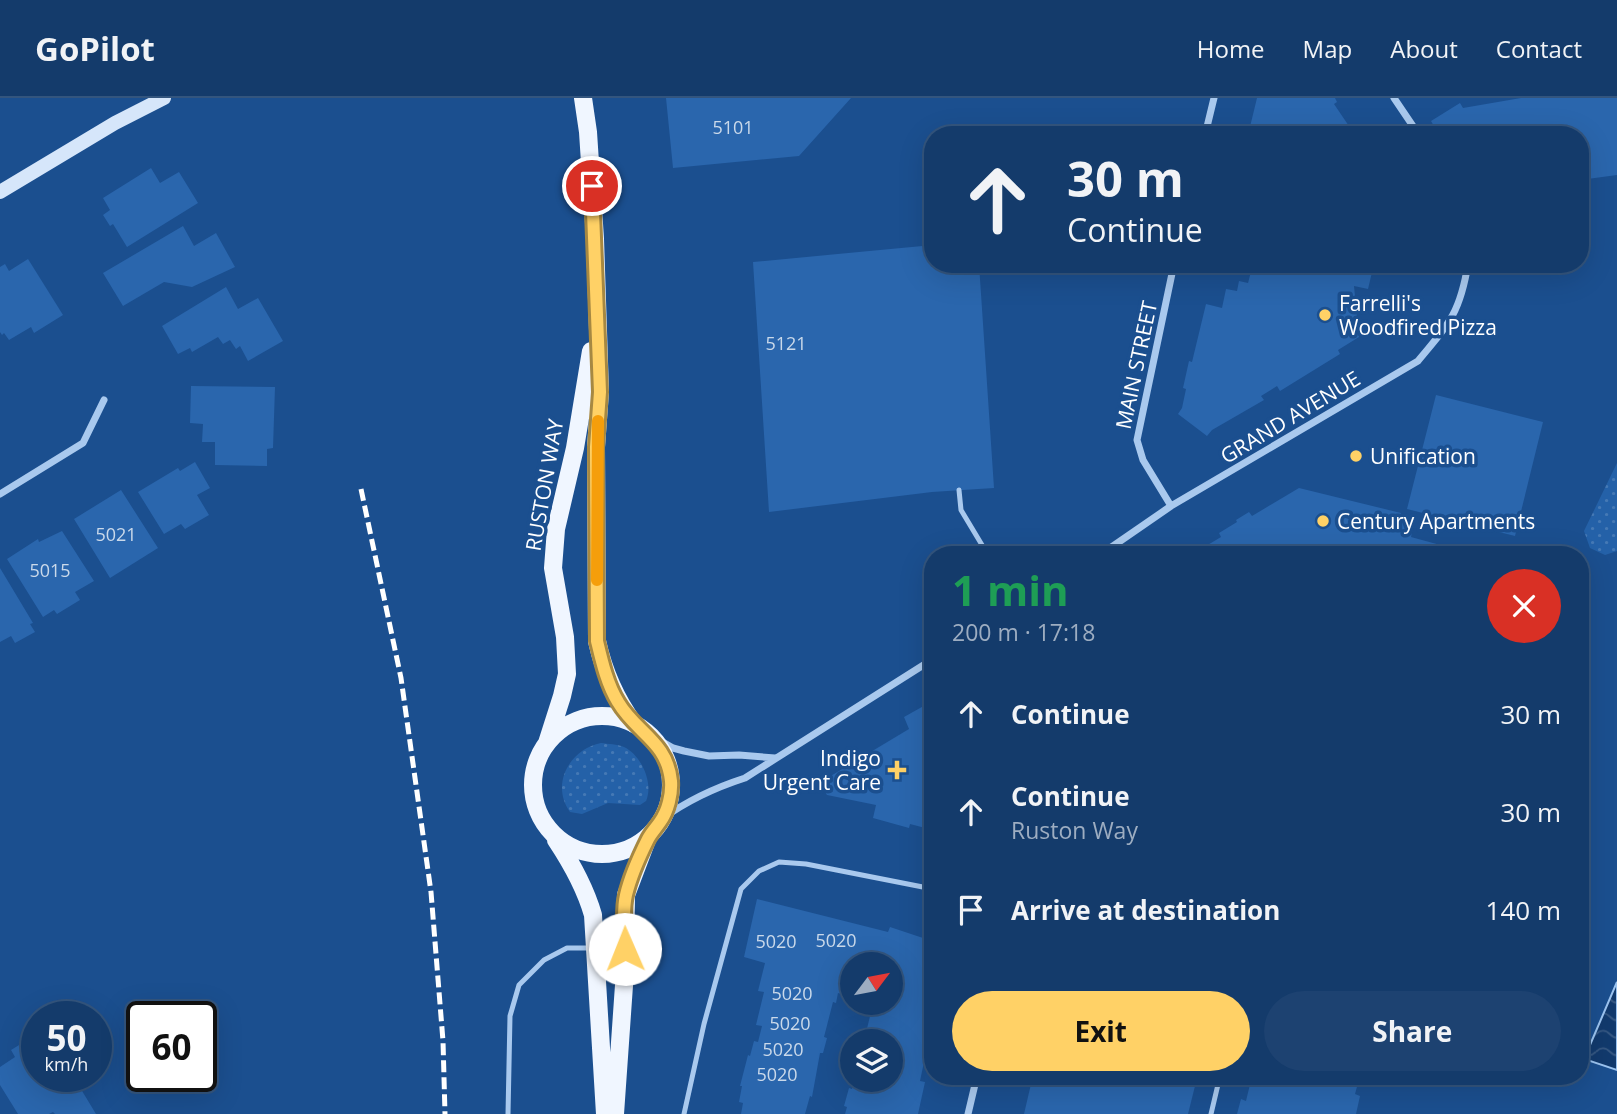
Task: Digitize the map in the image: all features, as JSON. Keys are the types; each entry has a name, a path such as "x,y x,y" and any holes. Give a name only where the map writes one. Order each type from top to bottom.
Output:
{"main road":[{"name":"RUSTON WAY","path":"583,98 595,239 600,392 596,447 597,641 603,669 618,702 640,729"},
{"name":"RUSTON WAY","path":"588,132 592,98"},
{"name":"RUSTON WAY","path":"547,743 566,674 565,637 553,568 556,529 575,448 597,316"},
{"path":"604,1114 593,915 575,869 540,815 533,797 533,778 547,743 568,725 594,716 608,716 640,729 660,747 668,764 671,783 669,802 662,819 648,837 626,895 625,971 615,1114"},
{"path":"550,831 575,849 598,854 621,852 648,837"}],"street":[{"path":"0,192 115,123 164,98"},
{"path":"1207,126 1214,98"},
{"path":"1394,98 1413,126"},
{"name":"MAIN STREET","path":"1171,506 1143,460 1137,440 1172,273"},
{"name":"GRAND AVENUE","path":"1113,546 1171,506 1418,361 1444,331 1459,306 1467,273"},
{"path":"0,494 83,443 104,400"},
{"path":"662,819 683,804 715,788 745,778 924,665"},
{"path":"640,729 673,748 684,751 709,756 775,758"},
{"path":"968,1114 975,1085"}],"lane":[{"path":"958,490 961,510 983,546"},
{"path":"684,1114 704,1024 741,889 759,871 779,862 806,864 924,887"},
{"path":"508,1114 510,1016 519,985 544,960 567,948 596,948"},
{"path":"1211,1114 1218,1085"}],"shaded area":[{"path":"1617,463 1617,551 1605,555 1590,548 1584,531"},
{"path":"601,743 624,747 636,756 647,778 646,801 640,805 608,803 582,814 570,812 562,790 566,769 580,752"}],"water":[{"path":"1617,982 1617,1070 1589,1061 1589,1047"}],"building":[{"path":"666,98 851,98 799,156 673,168"},
{"path":"1257,98 1335,98 1337,102 1334,104 1349,126 1250,126"},
{"path":"1521,98 1617,98 1617,175 1589,179 1589,126 1434,126 1431,121 1460,103 1463,108"},
{"path":"151,168 160,183 179,172 198,203 127,247 113,224 110,226 103,215 110,210 103,198"},
{"path":"183,226 194,246 216,233 235,267 192,287 164,282 123,306 103,273"},
{"path":"924,246 924,273 980,273 994,488 932,492 769,512 753,262"},
{"path":"28,259 63,315 34,333 31,327 9,340 0,332 0,267 5,264 9,271"},
{"path":"1251,273 1372,273 1368,289 1354,286 1359,337 1338,350 1340,354 1280,391 1277,386 1261,396 1264,400 1212,430 1207,436 1178,414 1186,389 1183,388 1189,361 1192,362 1206,304 1222,308 1226,289 1237,291 1239,281 1248,283"},
{"path":"226,287 238,309 258,298 283,341 248,361 240,346 236,349 230,340 223,344 218,337 192,352 190,348 178,354 162,326"},
{"path":"191,386 275,387 273,448 267,449 267,466 215,465 215,442 202,442 203,424 190,423"},
{"path":"1436,395 1543,422 1515,536 1407,509"},
{"path":"195,462 210,488 197,495 209,515 185,529 181,524 164,534 138,492 178,468 180,471"},
{"name":"Century Apartments","path":"1299,488 1401,513 1399,519 1414,522 1411,537 1444,546 1206,546 1221,537 1219,533 1237,522 1236,520 1249,512 1252,516"},
{"path":"121,490 158,548 110,578 74,519"},
{"path":"62,531 94,581 75,592 80,600 57,614 54,610 43,617 7,559 38,539 39,542"},
{"path":"0,568 33,623 30,624 35,632 15,643 11,636 0,642"},
{"path":"924,706 924,828 910,824 909,828 873,818 876,805 827,795 819,783 909,729 904,717"},
{"path":"757,899 888,932 890,927 924,938 924,1062 920,1081 924,1082 924,1085 918,1114 845,1114 848,1092 903,1092 903,1029 867,1029 870,1015 903,1015 903,952 840,952 840,994 836,1003 833,1002 824,1037 827,1038 823,1053 820,1053 812,1097 810,1096 805,1114 741,1114 743,1103 739,1102 740,1086 748,1055 750,1056 754,1041 758,1042 762,1026 756,1025 764,992 758,991 765,963 744,957"},
{"path":"21,1044 21,1092 83,1092 96,1114 18,1114 0,1085 0,1067 15,1057 11,1050"},
{"path":"1031,1085 1195,1085 1188,1114 1024,1114"},
{"path":"1250,1085 1358,1085 1355,1094 1360,1096 1356,1114 1237,1114 1241,1099 1246,1101"}],"railway":[{"path":"361,489 401,678 431,892 443,1041 445,1114"}],"slow traffic":[{"path":"597,580 598,421"}],"place":[{"name":"Farrelli's Woodfired Pizza","path":"1325,315"},
{"name":"Unification","path":"1356,456"},
{"name":"Century Apartments","path":"1323,521"},
{"name":"Indigo Urgent Care","path":"897,770"}],"route":[{"path":"592,186 600,392 596,447 597,641 603,669 618,702 634,724 660,747 668,764 671,783 669,802 662,819 648,837 626,895 625,949"}]}
